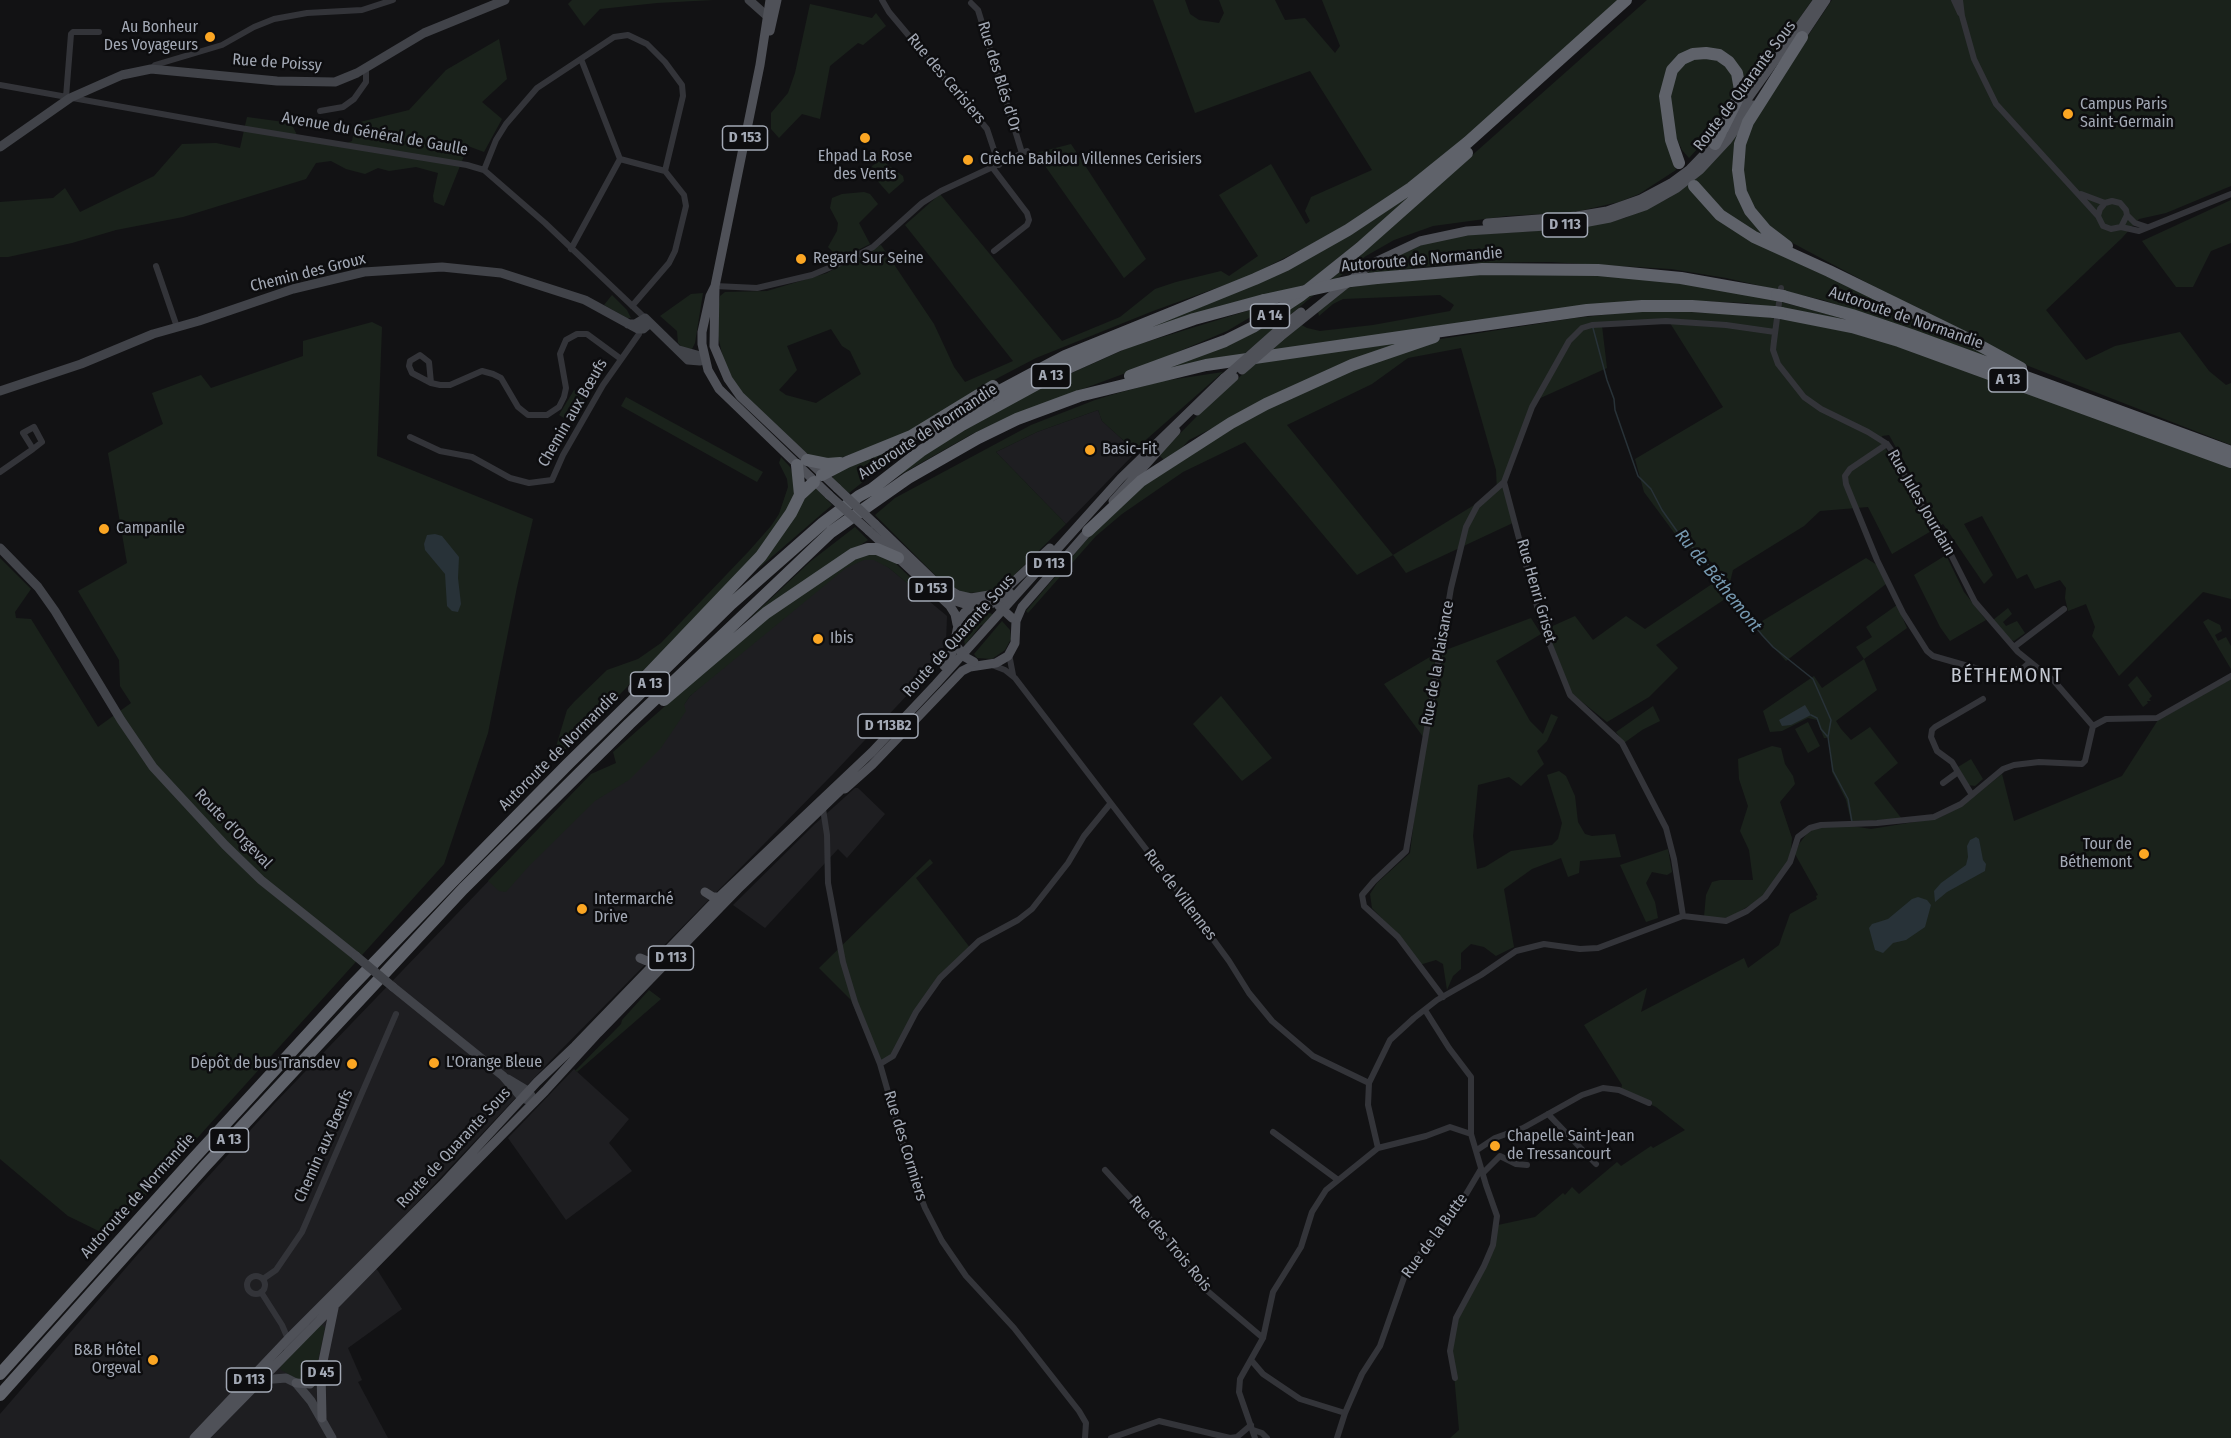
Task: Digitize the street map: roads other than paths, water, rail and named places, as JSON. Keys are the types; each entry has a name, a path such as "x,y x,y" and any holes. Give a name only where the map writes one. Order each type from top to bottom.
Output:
{"highway":[{"name":"A 14","path":"1571,55 1626,0"},
{"name":"A 14","path":"1079,396 1225,341 1253,327 1300,296 1431,186 1571,55 1637,0"},
{"path":"1802,37 1748,122 1740,144 1738,170 1742,192 1750,211 1766,230 1829,271"},
{"path":"1679,163 1671,140 1665,96 1672,70 1682,59 1693,54 1719,55 1730,62 1737,73 1740,90 1737,100 1714,144"},
{"name":"A 14","path":"859,495 868,484 964,412 999,391 1065,356 1286,265 1348,230 1434,171 1539,84"},
{"path":"1694,186 1720,215 1754,237 1829,271 2069,391"},
{"name":"Autoroute de Normandie","path":"0,1374 349,990 568,764 731,604 859,495 872,489 921,451 962,425 1061,371 1119,345 1183,323 1264,300 1351,281 1482,269 1598,270 1681,278 1780,293 1874,322 2069,391 2231,452"},
{"name":"Autoroute de Normandie","path":"0,1395 359,998 463,889 629,724 831,532 916,473 1017,419 1079,396 1206,364 1587,310 1642,306 1718,307 1777,313 1852,327 1899,341 2231,462"},
{"path":"1088,531 1128,492 1153,472 1206,438 1266,404 1353,365 1468,327"},
{"path":"568,764 576,748 760,556 791,513 800,495 818,479 847,462 911,436 1021,370 1052,358 1065,356"},
{"path":"800,495 802,463 847,462"},
{"path":"629,724 641,721 766,613 845,559 868,549 883,550 898,558"}],"main road":[{"name":"Route de Quarante Sous","path":"204,1438 275,1367 310,1321 334,1306 872,752 1121,478 1216,385 1229,377 1362,263 1401,242 1448,227 1577,216 1607,211 1641,199 1671,183 1714,144 1749,99 1818,0"},
{"name":"Route de Quarante Sous","path":"1279,334 1371,264 1420,241 1467,231 1578,224 1610,218 1644,206 1677,188 1700,170 1727,141 1826,0"},
{"name":"D 153","path":"760,65 767,16 773,1"},
{"name":"D 153","path":"773,1 715,286 710,296 702,332 704,357 708,370 719,389 802,463"},
{"name":"D 153","path":"715,286 717,297 714,318 715,350 732,386 818,479 928,574 953,600 963,604 977,605"},
{"path":"704,357 715,350"},
{"name":"D 153","path":"704,357 714,360 724,381 732,386"},
{"name":"D 113","path":"1178,429 1229,377"},
{"path":"987,665 966,658 957,644 957,624 963,614 977,605 995,605 1007,597 1133,458 1160,431 1216,385"},
{"name":"Route de Quarante Sous","path":"194,1438 442,1185 525,1094 575,1046 719,897 812,814 823,809 939,688 1124,481 1178,429"},
{"path":"823,809 872,765 959,674 970,667 1001,661 1009,654 1016,642 1014,622 1022,607 1131,479 1178,429"},
{"name":"D 153","path":"872,527 898,558 952,608 957,624"},
{"path":"928,574 958,595 971,598 985,597 1005,588 1050,548"},
{"path":"995,605 1014,622"},
{"name":"D 113B2","path":"812,814 948,663 957,644"},
{"path":"705,892 713,897 719,897"},
{"path":"639,958 647,961 652,960 660,952 664,954"},
{"name":"D 45","path":"322,1418 321,1371 334,1306"},
{"path":"310,1321 329,1328"},
{"name":"D 45","path":"296,1383 310,1384 321,1371"}],"street":[{"path":"151,69 155,65 222,45 274,19 308,13 362,10 393,0"},
{"name":"Rue de Poissy","path":"0,147 68,98 122,75 151,69 315,83 335,82 350,77 424,33 505,0"},
{"name":"Rue des Cerisiers","path":"882,0 889,12 987,129 995,166 1027,213 1029,220 1027,225 994,251"},
{"path":"1954,0 1962,16 1979,71 1998,108 2078,193 2107,229 2114,230 2121,227 2136,231 2147,228 2231,194"},
{"path":"1960,0 1962,16"},
{"path":"751,2 764,4 773,1"},
{"path":"751,2 767,16"},
{"name":"Rue des Blés d'Or","path":"971,3 978,10 1025,152 995,166"},
{"path":"68,98 71,34 73,32 99,32"},
{"path":"484,170 501,132 537,88 614,37 628,35 647,44 665,62 682,85 683,96 665,171 620,159"},
{"path":"580,59 620,159"},
{"path":"320,111 343,107 354,99 366,82 366,68"},
{"name":"Avenue du Général de Gaulle","path":"0,85 467,165 484,170 545,223 641,319 678,350 704,357"},
{"path":"571,249 620,159"},
{"path":"715,286 757,288 813,275 850,260 873,247 922,203 941,191 995,166"},
{"name":"Chemin aux Bœufs","path":"410,437 440,451 472,457 510,478 530,483 552,480 603,385 621,359 675,251 686,206 684,195 665,171"},
{"path":"2078,193 2094,201 2120,203 2135,223 2147,228"},
{"path":"2098,216 2105,203"},
{"path":"2121,227 2127,215"},
{"path":"156,266 177,327"},
{"name":"Chemin des Groux","path":"0,391 81,364 99,354 153,333 330,279 364,272 442,267 501,273 567,293 597,306 628,324 641,319"},
{"name":"Rue Jules Jourdain","path":"1780,293 1773,350 1778,364 1804,397 1821,409 1887,444 1895,455 1915,496 1939,531 1975,602 2014,647 2054,681 2093,726"},
{"name":"Rue de la Plaisance","path":"1443,997 1398,937 1364,906 1362,896 1374,881 1406,852 1459,548 1466,527 1477,506 1504,482 1527,418 1542,388 1569,341 1582,328 1592,325 1666,321 1726,325 1775,332"},
{"path":"431,383 429,362 420,355 410,361 409,366 412,373 431,383 450,385 482,371 494,374 501,378 518,407 528,415 547,415 559,407 564,397 566,388 560,354 566,340 577,334 587,334 621,359"},
{"path":"1887,444 1850,469 1845,477 1846,484 1877,560 1903,613 1927,651 1933,656 1982,670 2022,669 2030,662"},
{"path":"0,472 33,449"},
{"name":"Rue Henri Griset","path":"1504,482 1542,625 1570,695 1622,743 1666,828 1674,859 1683,916"},
{"name":"Route d'Orgeval","path":"0,548 38,587 54,609 153,767 225,845 261,880 525,1094"},
{"path":"2014,647 2064,609"},
{"name":"Rue de Villennes","path":"1009,654 1011,670 1015,678 1172,883 1229,961 1249,993 1272,1021 1313,1056 1369,1083"},
{"name":"Rue de Villennes","path":"987,665 1005,670 1015,678"},
{"path":"1378,1148 1368,1106 1369,1083 1390,1040 1443,997 1461,988 1516,951 1544,944 1580,949 1598,948 1683,916 1726,921 1747,911 1765,897 1790,862 1798,837 1804,832 1821,825 1877,823 1934,817 1961,804 2003,769 2014,765 2038,762 2077,765 2085,761 2093,726 2106,719 2157,718 2231,676"},
{"path":"1972,795 1952,762 1937,751 1933,744 1932,730 1945,719 1983,699"},
{"path":"1943,783 1958,772"},
{"path":"880,1064 893,1056 916,1012 940,978 979,940 1018,920 1032,909 1110,804"},
{"name":"Rue des Cormiers","path":"823,809 828,883 843,962 855,1002 880,1064 911,1172 925,1208 942,1241 966,1276 1023,1338 1079,1411 1086,1423 1086,1438"},
{"path":"812,814 825,822"},
{"path":"1425,1010 1471,1077 1472,1134 1497,1216 1492,1245 1484,1266 1456,1318 1450,1351 1455,1378"},
{"name":"Chemin aux Bœufs","path":"263,1279 276,1270 302,1232 396,1014"},
{"path":"1478,1150 1495,1138 1523,1128 1582,1095 1603,1088 1619,1090 1649,1102"},
{"path":"525,1094 534,1102"},
{"path":"1548,1114 1596,1164"},
{"path":"1255,1438 1240,1398 1239,1385 1242,1373 1263,1338 1273,1292 1301,1247 1312,1212 1326,1190 1378,1148 1426,1136 1450,1127 1472,1134"},
{"path":"1273,1132 1338,1180"},
{"path":"1482,1171 1500,1156 1516,1164 1527,1165"},
{"name":"Rue des Trois Rois","path":"1105,1170 1170,1241 1198,1283 1263,1338"},
{"name":"Rue de la Butte","path":"1337,1438 1362,1374 1380,1346 1406,1272 1482,1171"},
{"path":"253,1276 263,1279 264,1286 261,1292 256,1294 247,1288 247,1282 253,1276"},
{"path":"261,1292 282,1325 288,1340"},
{"path":"282,1325 294,1329 310,1321"},
{"name":"D 45","path":"310,1321 275,1361 275,1367 303,1390 333,1438"},
{"path":"1251,1360 1263,1374 1300,1399 1345,1413"},
{"name":"D 45","path":"261,1380 286,1378"},
{"path":"1111,1438 1159,1421 1230,1438 1237,1437 1252,1428"},
{"path":"1252,1428 1267,1438"}],"waterway":[{"name":"Ru de Béthemont","path":"1593,328 1614,399 1615,410 1638,476 1651,489 1679,534 1721,579 1733,599 1762,635 1773,647 1813,679 1831,720 1828,737 1833,771 1848,799 1852,822"},
{"path":"1811,715 1817,718 1821,729 1827,736"}],"place":[{"name":"Au Bonheur Des Voyageurs","path":"210,37"},
{"name":"Campus Paris Saint-Germain","path":"2068,114"},
{"name":"Ehpad La Rose des Vents","path":"865,138"},
{"name":"Crèche Babilou Villennes Cerisiers","path":"968,160"},
{"name":"Regard Sur Seine","path":"801,259"},
{"name":"Basic-Fit","path":"1090,450"},
{"name":"Campanile","path":"104,529"},
{"name":"Ibis","path":"818,639"},
{"name":"Tour de Béthemont","path":"2144,854"},
{"name":"Intermarché Drive","path":"582,909"},
{"name":"L'Orange Bleue","path":"434,1063"},
{"name":"Dépôt de bus Transdev","path":"352,1064"},
{"name":"Chapelle Saint-Jean de Tressancourt","path":"1495,1146"},
{"name":"B&B Hôtel Orgeval","path":"153,1360"}],"district":[{"name":"BÉTHEMONT","path":"2007,676"}]}
